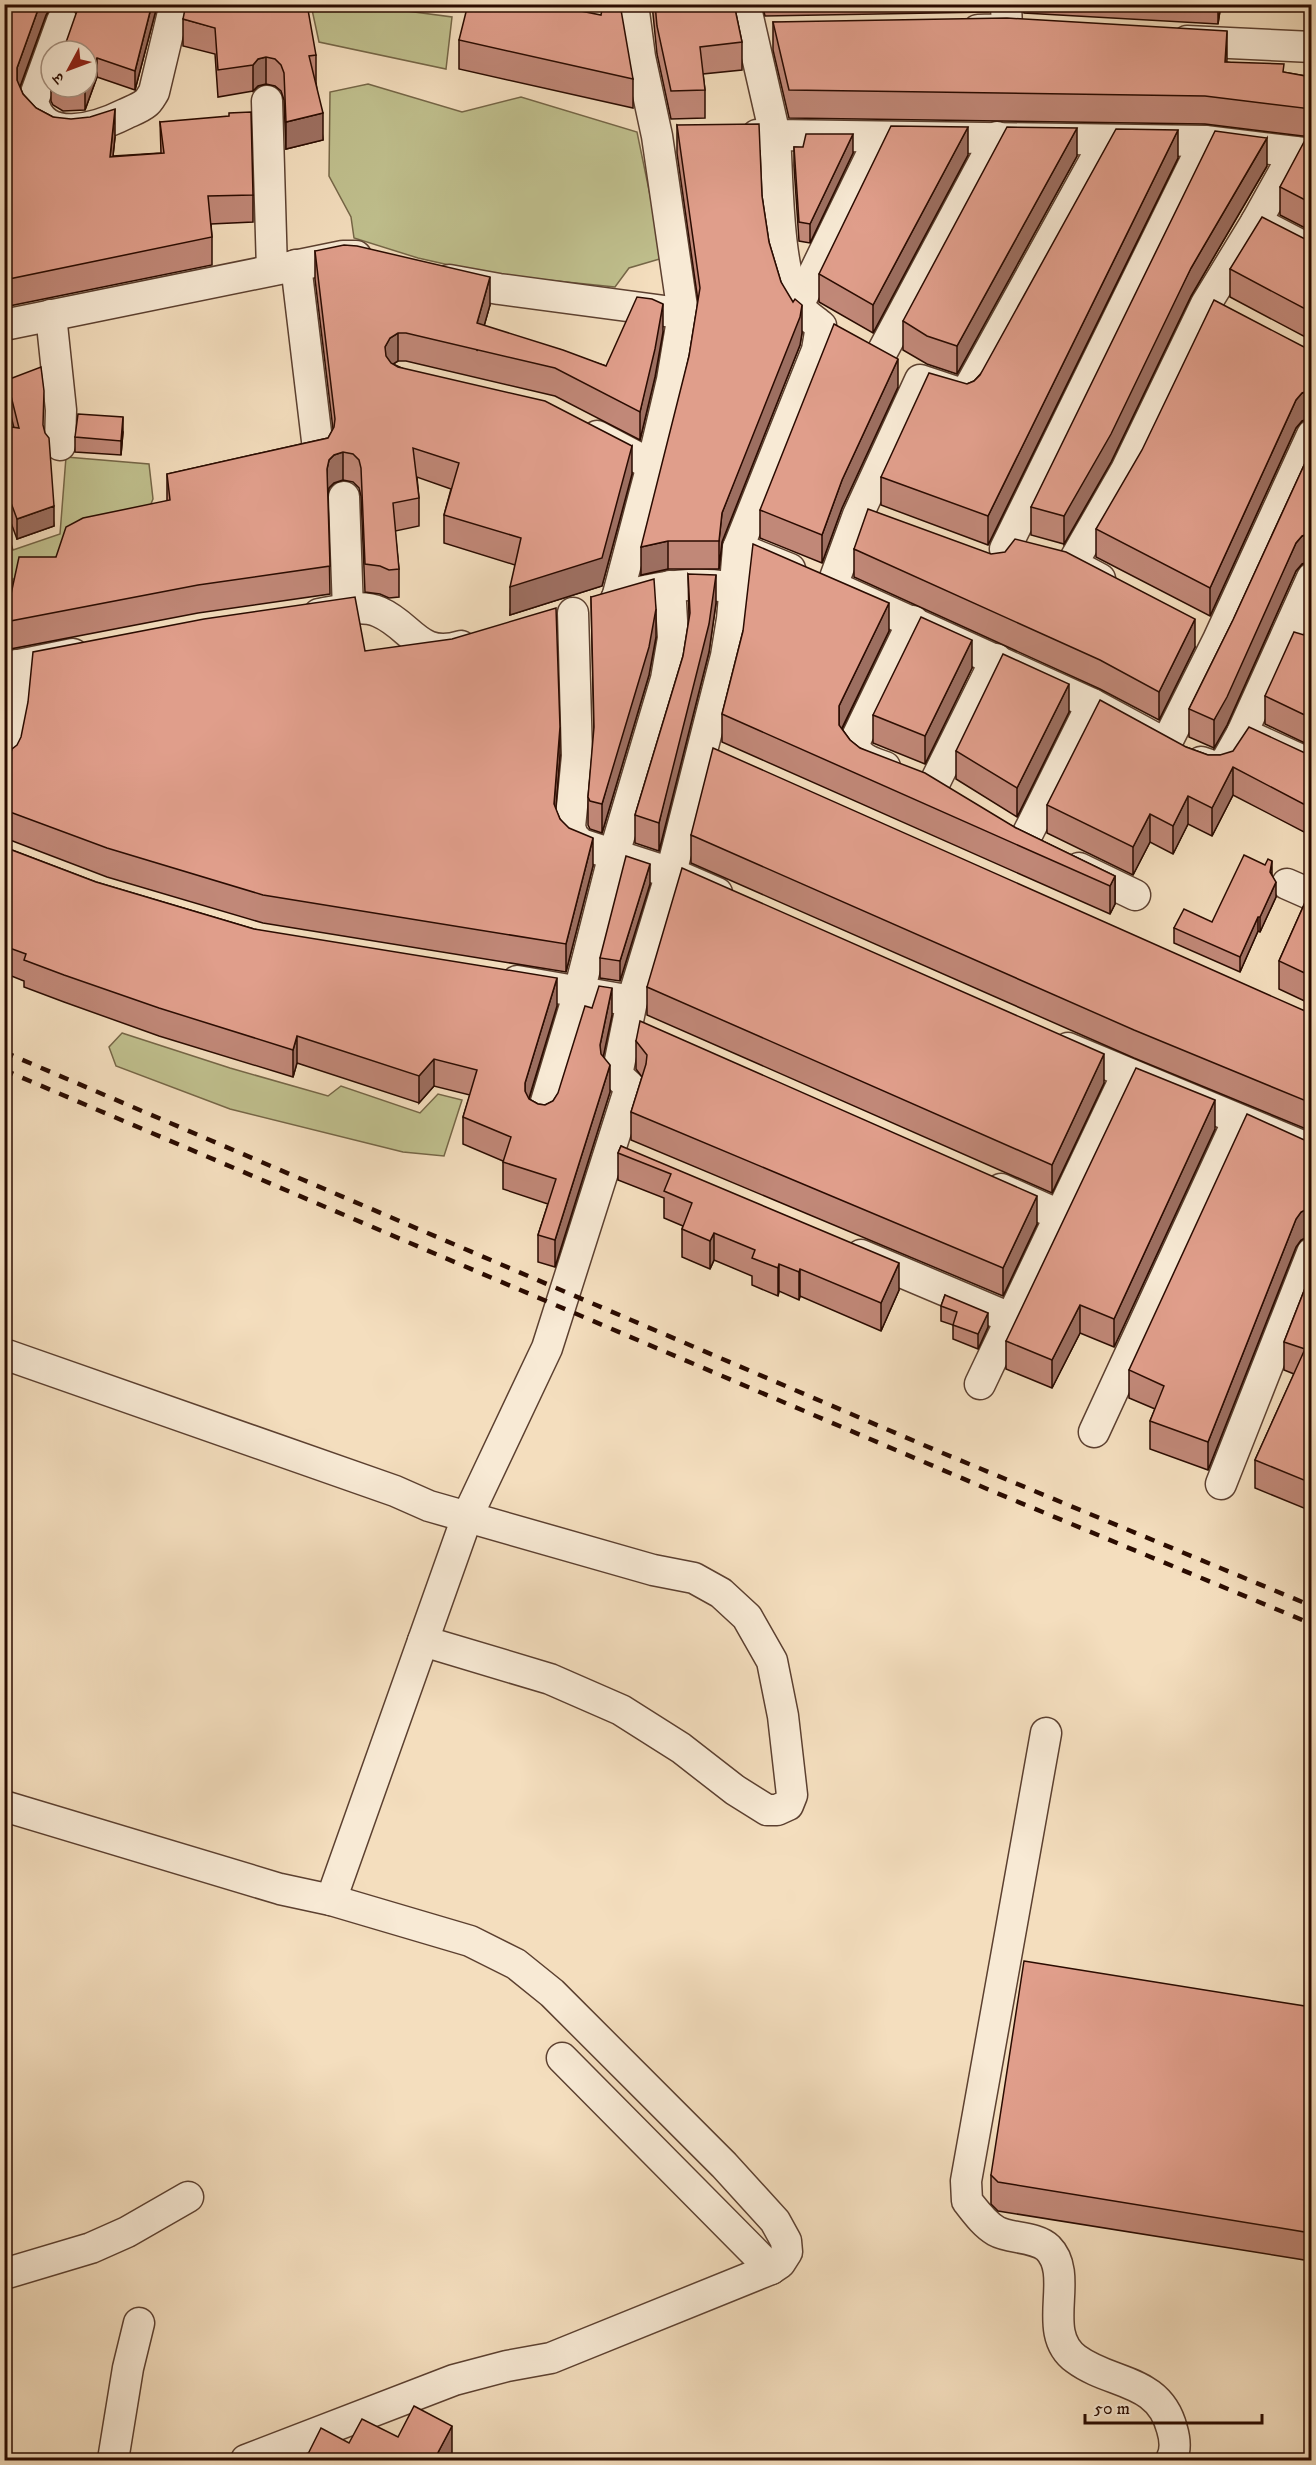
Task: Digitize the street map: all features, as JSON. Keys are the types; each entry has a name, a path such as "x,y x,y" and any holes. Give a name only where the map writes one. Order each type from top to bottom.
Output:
{"street":[{"path":"62,21 33,101 36,113 42,121 59,128 91,128 147,103 154,92 175,4"},
{"path":"617,598 672,380 683,314 669,136 640,57 633,4"},
{"path":"949,30 1015,22"},
{"path":"757,23 775,135 783,250 798,306 821,326 864,347 921,380 965,395 1106,140"},
{"path":"1160,39 1311,47"},
{"path":"267,101 284,268 318,449"},
{"path":"728,135 1204,141 1303,153 1256,222 1217,309 1072,564"},
{"path":"798,306 880,137"},
{"path":"864,347 998,137"},
{"path":"1025,553 1204,141"},
{"path":"1256,222 1311,250"},
{"path":"4,325 343,256 365,256 382,261"},
{"path":"422,273 499,290 683,314"},
{"path":"51,315 61,410 60,445"},
{"path":"332,1900 467,1517 547,1348 621,1155 630,1087 616,1075 636,1021 670,873 713,757 738,548 817,350 821,326"},
{"path":"832,586 869,519 921,380"},
{"path":"572,423 652,465"},
{"path":"1166,744 1208,634 1311,435"},
{"path":"344,497 348,610"},
{"path":"738,548 832,586 996,659 1092,704 1207,765 1216,767 1224,765 1299,643 1311,578"},
{"path":"975,558 996,566 1025,553 1072,564 1124,591"},
{"path":"542,623 617,598 670,586 693,584 734,588"},
{"path":"542,1115 579,992 614,854 666,679 673,638 670,586"},
{"path":"289,618 348,610 378,611 419,641 441,651 489,638"},
{"path":"573,613 577,756 570,826 573,836 580,844 670,873 747,906"},
{"path":"913,621 855,741 855,748 866,760 943,792 996,659"},
{"path":"4,762 11,729 11,666 97,650"},
{"path":"1092,704 1031,844 1135,895"},
{"path":"1242,733 1311,765"},
{"path":"487,976 579,992 636,1021"},
{"path":"1040,1036 1311,1150"},
{"path":"980,1384 1127,1074"},
{"path":"1094,1432 1238,1120"},
{"path":"973,1177 1059,1215"},
{"path":"837,1245 1010,1318"},
{"path":"1221,1484 1311,1253"},
{"path":"4,1354 395,1491 429,1506 653,1570 694,1578 720,1593 747,1617 772,1661 783,1716 792,1795 788,1805 777,1810 767,1809 735,1790 681,1748 621,1710 550,1679 423,1641"},
{"path":"1046,1732 966,2181 967,2201 996,2231 1047,2247 1058,2264 1058,2323 1063,2345 1076,2359 1156,2398 1168,2416 1174,2438 1174,2455 1171,2460"},
{"path":"4,1806 280,1888 332,1900 470,1941 516,1964 552,1993 724,2165 774,2222 786,2241 787,2252 780,2263 771,2269 550,2358 507,2366 454,2380 246,2460"},
{"path":"562,2058 771,2269"},
{"path":"4,2274 91,2248 128,2232 189,2197"},
{"path":"113,2460 128,2368 139,2323"}],"green space":[{"path":"311,5 361,5 452,17 446,69 319,42"},
{"path":"368,84 462,112 521,97 637,132 663,258 629,268 615,287 489,274 418,258 354,238 351,217 329,176 330,92"},
{"path":"66,457 149,464 153,499 141,528 52,577 13,579 5,624 5,525 13,550 60,534"},
{"path":"122,1033 230,1068 328,1096 341,1086 420,1113 438,1094 462,1100 444,1156 403,1152 230,1109 116,1066 109,1047"}],"building":[{"path":"4,4 40,4 17,68 17,80 23,94 36,108 53,117 71,119 90,117 115,109 110,157 164,153 160,122 251,112 253,195 208,196 212,237 4,280"},
{"path":"78,4 112,6 112,4 152,4 135,71 99,59 99,39 67,39"},
{"path":"186,4 307,4 316,55 309,56 323,113 286,122 284,73 281,65 275,59 266,57 258,59 253,65 218,70 215,28 183,19"},
{"path":"468,4 546,4 601,15 603,4 620,4 633,79 459,40"},
{"path":"655,4 734,4 742,42 700,47 705,90 671,91 657,26"},
{"path":"1007,18 1227,31 1225,62 1284,64 1283,72 1311,77 1311,109 1205,96 789,90 773,22"},
{"path":"759,124 762,196 769,242 781,282 793,302 795,299 802,305 800,317 722,513 719,541 668,541 641,547 689,356 700,288 677,125"},
{"path":"891,126 968,127 873,305 819,274"},
{"path":"1007,127 1077,128 957,346 927,336 903,321"},
{"path":"1116,129 1178,130 988,516 881,477 929,373 967,384 980,375"},
{"path":"1215,131 1267,138 1191,268 1111,434 1064,516 1031,507"},
{"path":"806,134 853,134 810,224 799,222 794,147 803,147"},
{"path":"1304,142 1311,142 1311,203 1280,187"},
{"path":"1262,217 1311,240 1311,312 1230,269"},
{"path":"344,245 357,246 490,277 477,323 606,366 637,297 652,299 663,304 640,412 555,368 406,333 398,333 390,338 385,347 386,356 398,367 545,401 632,446 602,558 510,587 521,538 444,515 459,463 413,448 419,498 393,503 399,569 389,570 365,564 361,468 359,460 353,454 343,452 334,455 329,460 327,469 330,566 198,585 5,622 19,557 56,557 66,527 83,518 170,500 167,474 328,438 334,427 335,419 315,251"},
{"path":"1214,300 1311,349 1311,390 1302,393 1296,400 1210,588 1096,529 1142,450"},
{"path":"834,324 898,359 842,480 822,535 760,510"},
{"path":"41,367 44,391 43,425 49,438 54,506 17,519 4,484 4,426 19,428 7,380"},
{"path":"78,414 123,417 121,441 75,437"},
{"path":"1311,450 1311,533 1302,536 1296,543 1227,697 1214,720 1189,709 1233,620"},
{"path":"868,509 991,554 1005,552 1015,539 1066,552 1195,619 1159,692 1100,660 854,549"},
{"path":"753,544 889,603 839,706 839,725 850,740 860,748 925,773 1016,828 1115,876 1110,886 722,714 743,631"},
{"path":"688,574 716,575 709,624 659,823 635,815 683,656 690,613"},
{"path":"654,579 656,609 649,647 602,804 590,801 588,797 594,727 591,597"},
{"path":"355,597 365,651 452,639 556,608 560,727 554,804 560,819 569,828 593,838 566,944 263,895 107,848 4,811 4,777 12,749 21,737 28,702 33,652 204,619"},
{"path":"921,617 972,640 925,736 873,715"},
{"path":"1294,632 1311,637 1311,718 1265,696"},
{"path":"1003,654 1069,684 1017,788 956,751"},
{"path":"1100,700 1186,747 1208,755 1220,755 1233,751 1249,727 1311,754 1311,808 1233,767 1212,808 1188,796 1173,826 1150,814 1133,847 1047,805"},
{"path":"713,748 1311,1012 1311,1103 1134,1030 691,835"},
{"path":"1311,831 1311,849 1305,845"},
{"path":"4,847 96,882 254,929 557,978 525,1083 525,1091 529,1099 538,1104 545,1105 553,1101 558,1093 585,1006 592,1008 599,986 612,988 600,1045 601,1054 610,1065 555,1240 538,1235 556,1179 503,1162 511,1137 463,1117 477,1070 434,1059 419,1076 297,1036 293,1050 159,1008 24,960 26,954 4,946"},
{"path":"1244,855 1265,865 1268,859 1272,861 1270,872 1276,882 1240,957 1174,928 1184,909 1212,922"},
{"path":"626,856 650,864 620,961 600,958"},
{"path":"682,868 1104,1054 1052,1165 647,987"},
{"path":"1311,889 1311,976 1279,961"},
{"path":"640,1021 1037,1196 1003,1268 631,1112 647,1055 636,1041"},
{"path":"1136,1068 1215,1100 1114,1319 1080,1305 1052,1360 1006,1341"},
{"path":"1247,1114 1311,1143 1311,1208 1301,1212 1296,1219 1208,1442 1150,1421 1164,1386 1129,1370"},
{"path":"621,1146 899,1263 881,1303 800,1269 799,1272 779,1264 778,1268 752,1258 755,1250 714,1233 710,1241 682,1229 692,1203 664,1191 671,1174 618,1153"},
{"path":"1311,1273 1311,1483 1255,1460 1305,1349 1284,1342"},
{"path":"945,1295 988,1313 978,1334 953,1325 957,1312 941,1306"},
{"path":"1024,1961 1311,2007 1311,2233 998,2182 991,2175"},
{"path":"414,2406 452,2426 434,2460 305,2460 321,2428 349,2443 362,2419 398,2437"}],"railway":[{"path":"4,1052 933,1449 1312,1606"},
{"path":"4,1070 992,1491 1312,1624"}]}
